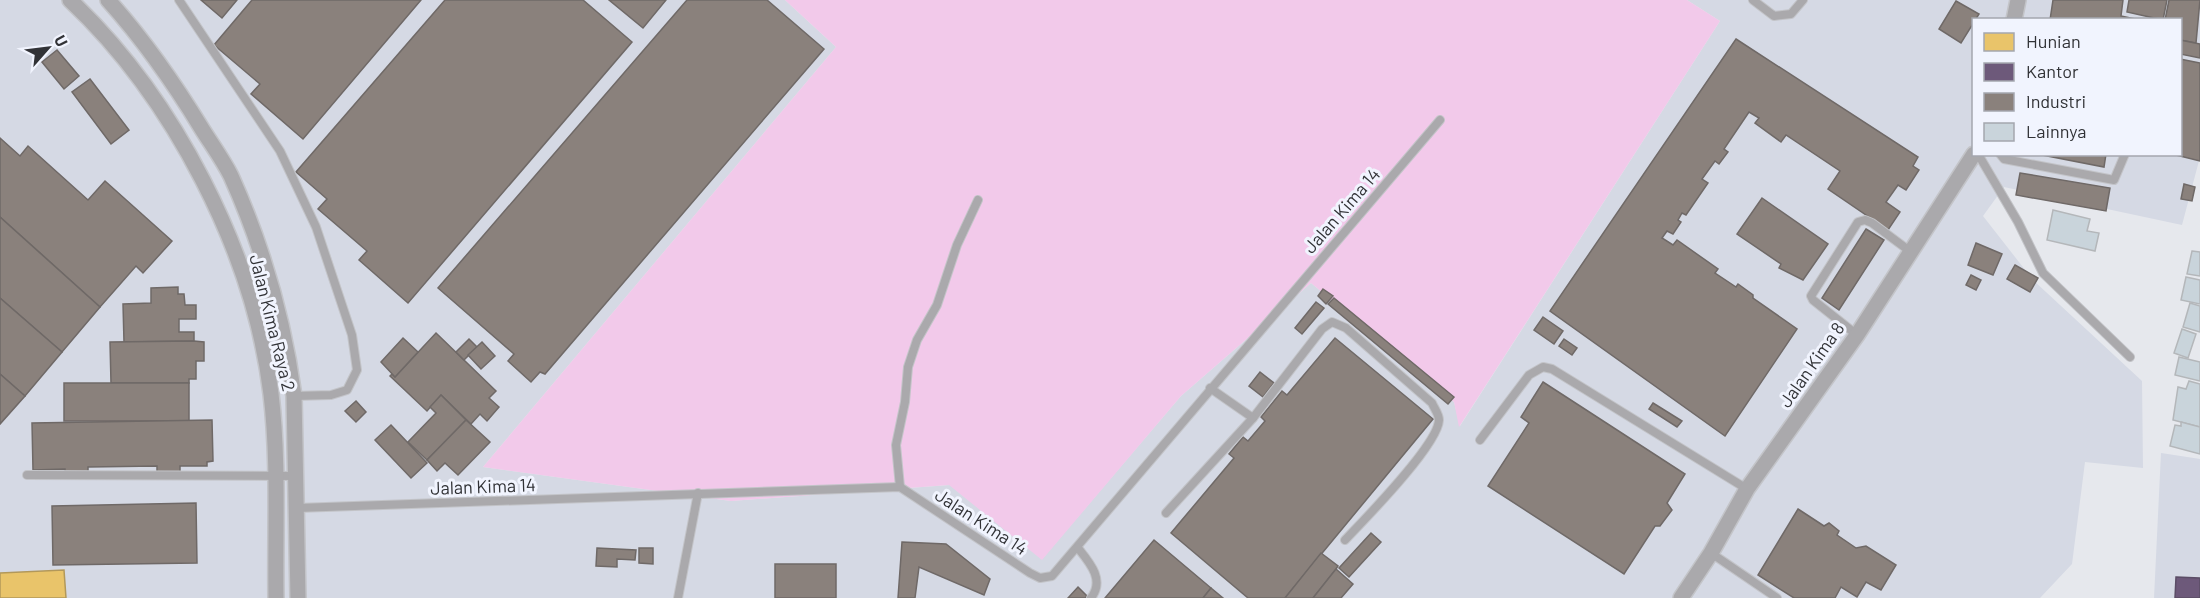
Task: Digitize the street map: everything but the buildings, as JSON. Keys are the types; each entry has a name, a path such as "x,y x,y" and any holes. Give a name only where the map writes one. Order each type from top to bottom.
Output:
{"street":[{"name":"Jalan Kima Raya 2","path":"70,0 128,65 190,154 223,218 247,288 267,372 274,477 276,598"},
{"name":"Jalan Kima Raya 2","path":"108,0 135,30 177,88 230,174 256,236 290,367 294,396 298,598"},
{"path":"2014,18 2018,0"},
{"name":"Jalan Kima 8","path":"1681,598 1711,553 1747,489 1857,335 1975,156"}],"lane":[{"path":"179,0 280,151 316,227 352,335 357,370 347,390 331,395 294,396"},
{"path":"1753,0 1774,16 1791,14 1803,0"},
{"name":"Jalan Kima 14","path":"297,508 900,487 1040,578 1052,576 1440,120"},
{"path":"1977,156 2012,212 2043,273 2130,357"},
{"path":"2002,156 2004,159 2114,180 2124,156"},
{"path":"900,487 896,445 905,402 908,367 916,340 937,305 957,245 978,200"},
{"path":"1857,335 1811,296 1858,222 1865,220 1911,252"},
{"path":"1166,513 1253,418 1322,329 1332,322 1346,328 1432,403 1439,418 1437,428 1403,478 1346,540"},
{"path":"1480,440 1529,375 1543,367 1552,369 1747,489"},
{"path":"1210,388 1253,418"},
{"path":"27,475 297,476"},
{"path":"678,598 698,493"},
{"path":"1078,548 1094,568 1097,581 1091,598"},
{"path":"1711,553 1777,598"}],"shaded area":[{"path":"0,0 785,0 836,47 483,467 731,501 950,485 1042,559 1181,396 1311,283 1454,402 1460,426 1720,21 1687,0 2200,0 2200,157 2182,225 2004,187 1983,216 2033,280 2142,381 2143,468 2085,462 2072,564 2040,598 0,598"},
{"path":"785,0 1687,0 1720,21 1459,427 1454,402 1311,283 1181,396 1042,560 949,485 731,501 483,467 836,47"},
{"path":"2161,453 2200,459 2200,598 2154,598"}]}
